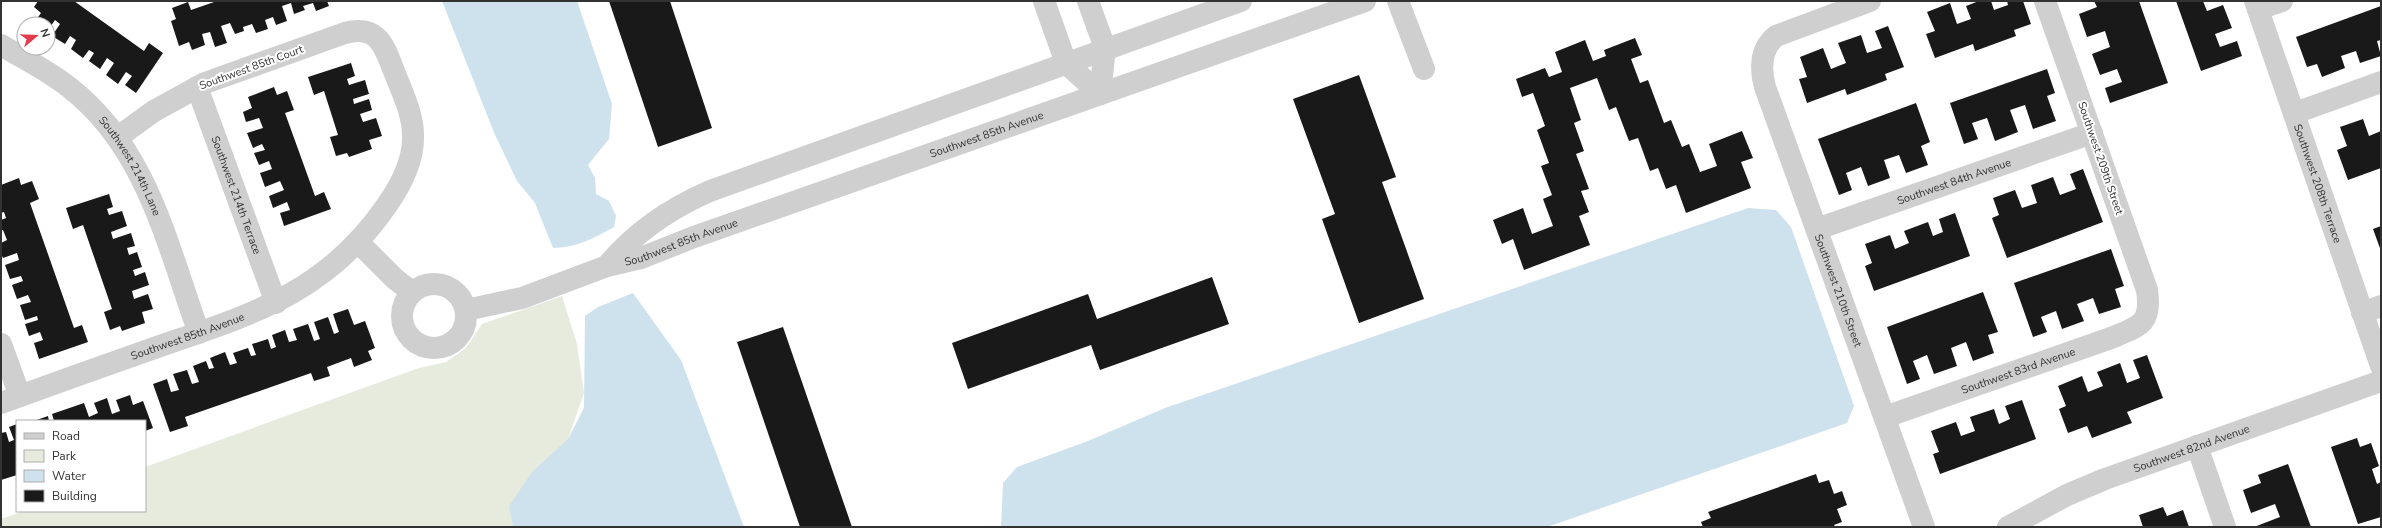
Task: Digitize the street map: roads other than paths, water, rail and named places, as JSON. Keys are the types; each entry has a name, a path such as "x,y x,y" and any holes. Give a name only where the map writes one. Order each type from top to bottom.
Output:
{"street":[{"path":"1044,1 1066,62 1100,94"},
{"path":"1088,1 1105,48 1100,94"},
{"name":"Southwest 85th Avenue","path":"607,266 618,252 637,235 676,208 704,194 1066,62 1240,1"},
{"name":"Southwest 85th Avenue","path":"466,310 522,298 607,266 641,258 694,237 1365,1"},
{"path":"1398,1 1424,69"},
{"path":"1834,7 1870,1"},
{"name":"Southwest 209th Street","path":"2045,1 2147,290 2149,308 2147,317"},
{"path":"2257,5 2282,1"},
{"name":"Southwest 208th Terrace","path":"2257,5 2295,113 2372,309 2381,366"},
{"name":"Southwest 210th Street","path":"1834,7 1781,32 1769,41 1764,51 1762,72 1765,87 1924,527"},
{"name":"Southwest 85th Court","path":"118,137 154,111 197,87 345,33 362,31 372,34"},
{"name":"Southwest 85th Avenue","path":"10,399 199,333 276,303 315,280 358,242 381,214 399,184 410,160 413,142 410,117 387,53 381,41 372,34"},
{"name":"Southwest 214th Lane","path":"1,45 70,88 94,109 118,137 136,166 149,192 199,333"},
{"path":"2295,113 2381,82"},
{"name":"Southwest 214th Terrace","path":"197,87 276,303"},
{"name":"Southwest 84th Avenue","path":"1817,228 2092,133"},
{"path":"358,242 395,279 412,292"},
{"path":"427,284 444,285 458,295 466,310 464,329 452,344 434,349 424,348 409,337 402,319 404,304 412,292 427,284"},
{"name":"Southwest 83rd Avenue","path":"1884,417 2112,338 2137,327 2147,317"},
{"path":"1,344 10,399"},
{"name":"Southwest 82nd Avenue","path":"2008,527 2073,493 2197,446 2381,382"},
{"path":"2197,446 2226,527"}],"water":[{"path":"442,1 577,1 612,104 609,139 588,165 595,178 596,194 609,201 616,216 614,227 577,244 561,248 553,248 535,203 517,181 495,135"},
{"path":"1748,208 1776,210 1791,227 1854,406 1847,423 1547,527 1001,527 1003,483 1017,467 1088,441 1165,408"},
{"path":"633,293 681,360 744,527 513,527 509,506 532,472 568,439 584,408 585,316 598,307"}]}
